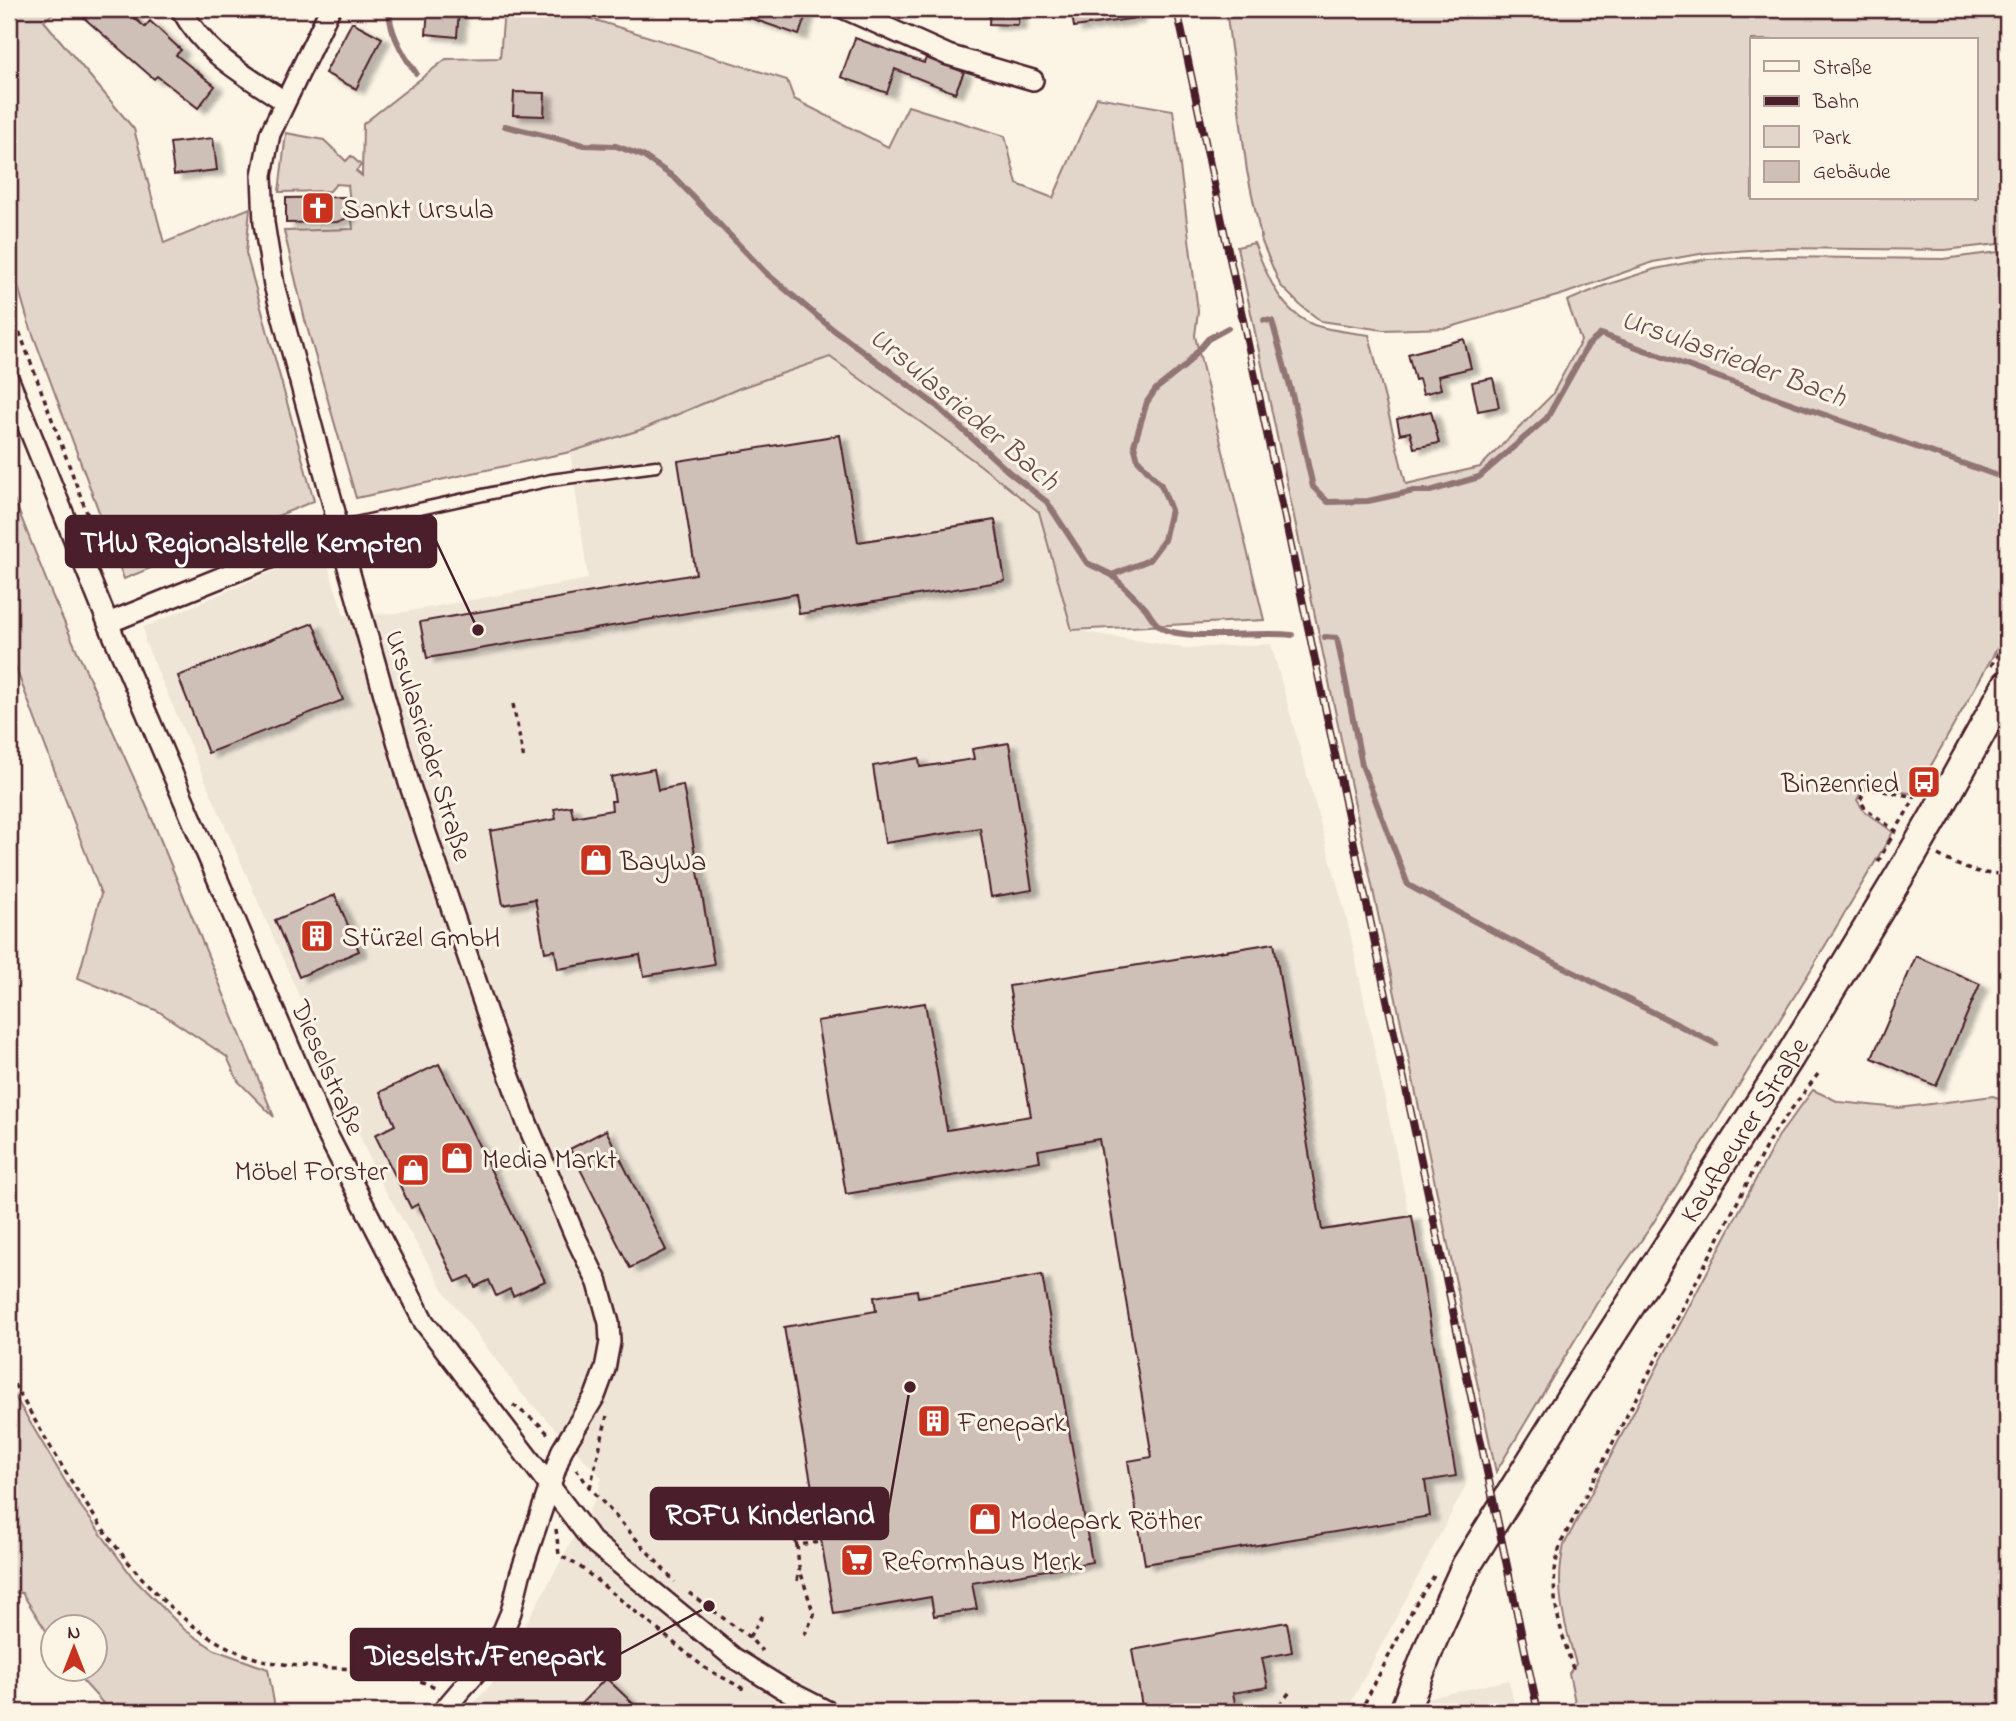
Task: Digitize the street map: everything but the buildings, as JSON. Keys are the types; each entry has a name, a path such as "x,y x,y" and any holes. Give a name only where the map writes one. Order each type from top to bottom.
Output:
{"main road":[{"name":"Kaufbeurer Straße","path":"1386,1712 1421,1627 1466,1566 1569,1399 1789,1058 1925,806 2007,685"},
{"name":"Kaufbeurer Straße","path":"1404,1712 1466,1566"}],"street":[{"path":"181,9 192,28 219,57 284,101"},
{"path":"108,624 331,535 335,512 274,285 264,223 262,175 270,134 330,9"},
{"path":"845,9 948,55 1033,80"},
{"name":"Dieselstraße","path":"9,380 108,624 325,1130 424,1322 592,1541 734,1658 782,1688 836,1708"},
{"name":"Ursulasrieder Straße","path":"331,535 345,556 409,783 493,1031 527,1123 598,1283 609,1323 610,1342 605,1370 595,1396 562,1450 520,1575 512,1612 495,1650 442,1712"}],"lane":[{"path":"331,535 551,480 656,466"}],"path":[{"path":"9,304 92,528"},
{"path":"9,332 16,327"},
{"path":"513,704 524,760"},
{"path":"1901,848 1925,806"},
{"path":"1573,1670 1555,1611 1553,1580 1555,1560 1561,1542 1772,1135 1818,1074"},
{"path":"9,1376 82,1497 137,1575 189,1622 217,1643 241,1654 271,1662 401,1674 456,1695"},
{"path":"511,1403 539,1424 562,1450"},
{"path":"590,1489 678,1586"},
{"path":"790,1533 797,1545 799,1567 814,1615 804,1636"},
{"path":"797,1545 821,1542"},
{"path":"797,1581 799,1567"},
{"path":"689,1593 749,1637 763,1652"},
{"path":"749,1637 764,1614"},
{"path":"1273,1712 1290,1692"},
{"path":"836,1708 862,1712"}],"shaded area":[{"path":"830,357 980,465 1039,512 1073,630 1186,648 1271,644 1348,923 1466,1486 1346,1712 466,1712 494,1681 596,1498 602,1478 521,1393 446,1294 379,1180 145,642 144,627 309,556 326,560 344,615 399,613 588,579 570,452 643,429 740,388"},
{"path":"1509,1680 1516,1712 1411,1712 1414,1701"}],"green space":[{"path":"9,9 58,9 44,21 134,129 164,243 250,208 246,253 314,501 124,579 28,321 9,255"},
{"path":"504,9 560,9 787,80 794,99 888,147 908,106 1005,136 1017,184 1053,198 1097,97 1173,110 1198,311 1195,336 1264,620 1072,630 1039,512 980,465 830,357 740,388 643,429 570,452 356,498 305,320 284,231 353,229 348,185 336,184 330,191 279,192 286,133 324,140 346,161 351,156 361,165 356,171 362,176 363,124 446,59 500,58"},
{"path":"1226,9 2007,9 2007,243 1945,250 1780,248 1706,253 1653,262 1564,294 1447,328 1383,330 1321,321 1280,285 1262,242 1247,171"},
{"path":"1254,243 1276,290 1283,301 1302,319 1334,330 1369,335 1406,484 1480,467 1552,395 1581,341 1567,301 1603,286 1655,269 1707,259 1943,259 2007,251 2007,631 1915,794 1865,786 1857,800 1864,811 1893,832 1650,1228 1597,1303 1496,1472 1237,247"},
{"path":"9,487 53,597 150,814 274,1117 238,1081 227,1057 158,1011 78,978 101,894 9,650"},
{"path":"1813,1090 1839,1102 1899,1108 1993,1096 2007,1101 2007,1712 1577,1712 1569,1673 1576,1664 1564,1620 1560,1591 1564,1545 1778,1137"},
{"path":"9,1387 77,1501 134,1579 185,1630 215,1650 268,1669 275,1708 281,1712 111,1712 84,1682 108,1682 108,1612 38,1612 38,1618 22,1593 9,1592"}],"waterway":[{"name":"Ursulasrieder Bach","path":"389,9 394,35 416,73"},
{"name":"Ursulasrieder Bach","path":"505,126 584,145 616,146 643,156 675,178 766,273 830,327 937,406 1009,472 1047,502 1087,563 1112,575 1149,560 1164,540 1171,510 1161,485 1138,460 1134,445 1147,402 1156,389 1185,366 1208,339 1228,328"},
{"name":"Ursulasrieder Bach","path":"1264,320 1272,321 1313,487 1328,502 1368,501 1414,491 1430,491 1479,477 1547,418 1588,345 1601,334 2007,479"},
{"path":"1112,575 1157,624 1169,631 1201,635 1292,635"},
{"path":"1325,637 1337,638 1362,765 1408,885 1502,936 1716,1044"}],"railway":[{"path":"1177,9 1538,1712"}],"place":[{"name":"Sankt Ursula","path":"318,208"},
{"name":"THW Regionalstelle Kempten","path":"478,630"},
{"name":"Binzenried","path":"1924,782"},
{"name":"BayWa","path":"596,860"},
{"name":"Stürzel GmbH","path":"317,936"},
{"name":"Media Markt","path":"457,1158"},
{"name":"Möbel Forster","path":"413,1170"},
{"name":"ROFU Kinderland","path":"910,1387"},
{"name":"Fenepark","path":"934,1421"},
{"name":"Modepark Röther","path":"985,1519"},
{"name":"Reformhaus Merk","path":"857,1560"},
{"name":"Dieselstr./Fenepark","path":"709,1606"}]}
